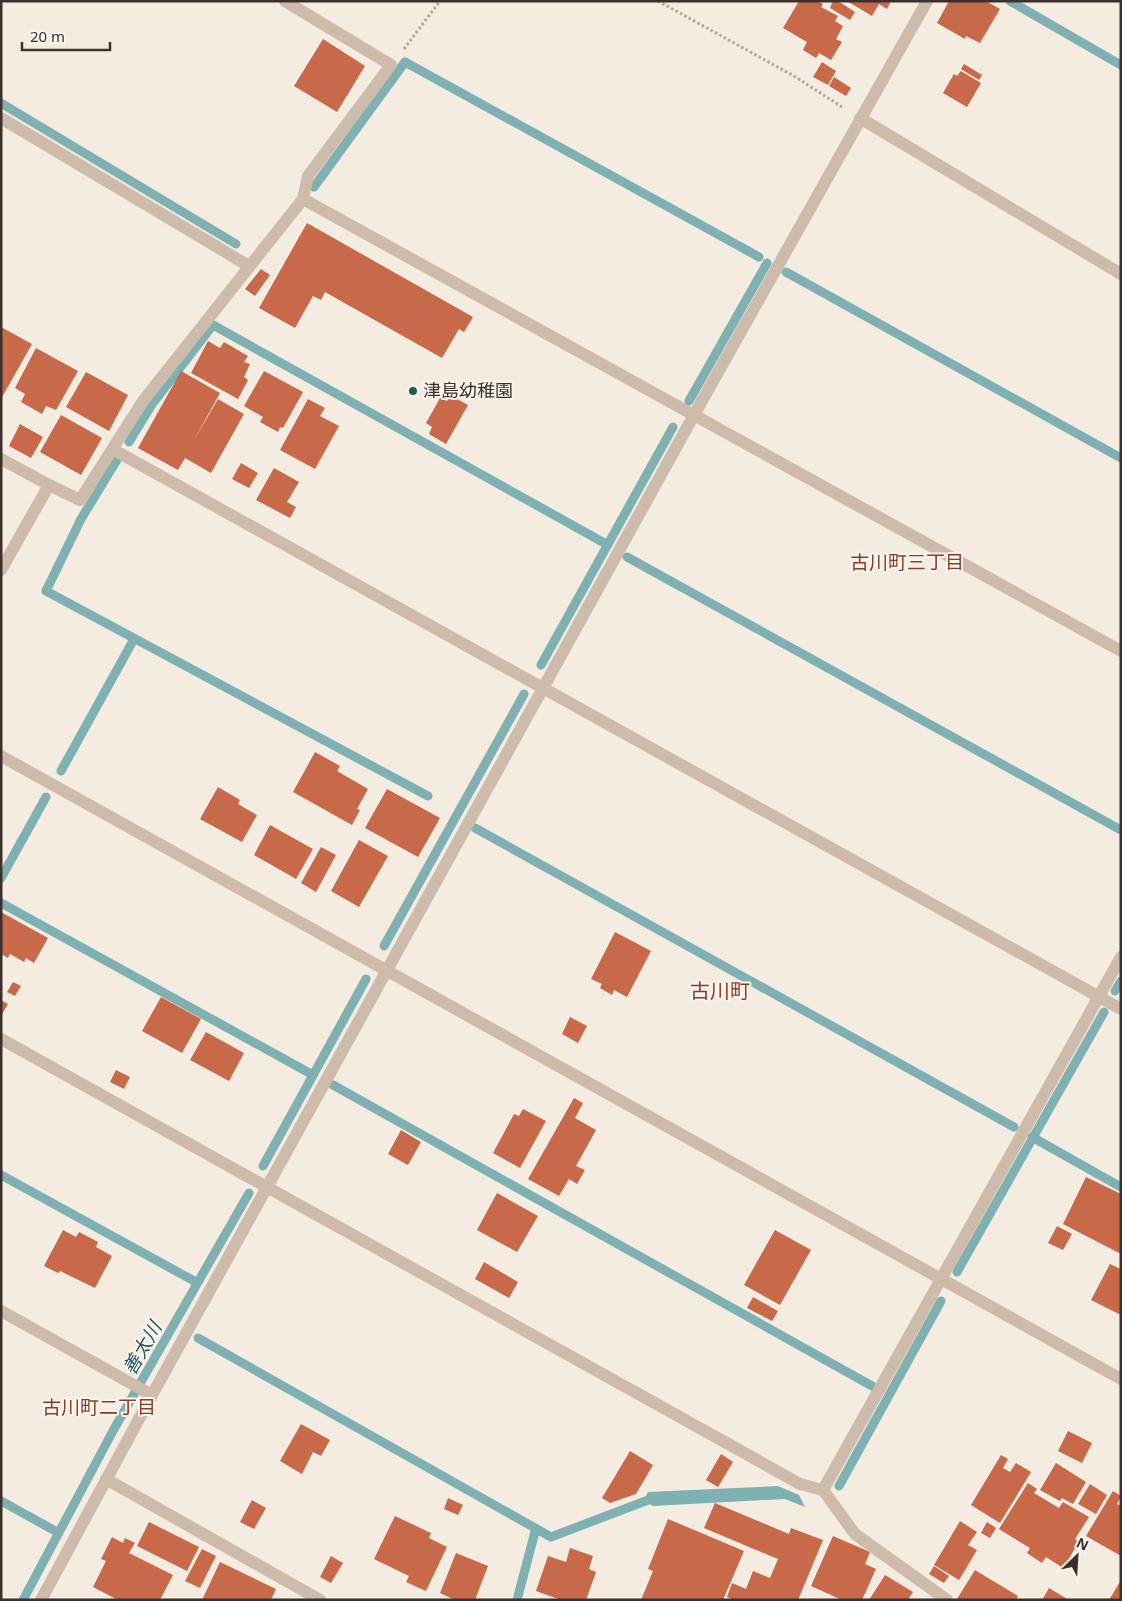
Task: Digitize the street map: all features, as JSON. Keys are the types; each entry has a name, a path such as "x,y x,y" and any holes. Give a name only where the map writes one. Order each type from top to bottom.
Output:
{"street":[{"path":"1,459 80,500 114,450 143,401 303,199 308,176 391,65 285,1"},
{"path":"41,1600 152,1395 269,1187 694,415 927,1"},
{"path":"1,118 250,266"},
{"path":"860,118 1121,274"},
{"path":"303,199 1121,651"},
{"path":"114,450 1121,1009"},
{"path":"1,570 49,485"},
{"path":"1,756 388,969 939,1280 1121,1379"},
{"path":"823,1490 1121,957"},
{"path":"1,1039 800,1484 823,1490 855,1534 947,1600"},
{"path":"1,1311 152,1395"},
{"path":"106,1479 320,1600"}],"path":[{"path":"391,65 440,1"},
{"path":"658,1 794,76 860,118"}],"water":[{"path":"778,1486 799,1495 805,1507 785,1499 653,1506 644,1501 648,1492"}],"building":[{"path":"799,1 818,1 823,4 821,7 838,16 835,21 843,26 836,39 842,42 831,60 819,53 816,58 803,50 807,42 783,28"},
{"path":"833,1 838,1 855,12 850,20 830,8"},
{"path":"847,1 891,1 887,9 879,4 872,16"},
{"path":"949,1 986,1 1000,9 980,43 966,36 965,39 937,23"},
{"path":"323,39 365,66 337,112 294,86"},
{"path":"822,62 836,71 828,85 813,77"},
{"path":"964,64 982,75 979,80 961,69"},
{"path":"961,71 981,83 967,107 943,93 954,74 957,76"},
{"path":"834,77 851,88 846,96 829,86"},
{"path":"307,223 473,317 464,332 459,329 442,358 325,292 321,300 313,296 295,328 259,308"},
{"path":"261,269 270,275 255,296 245,289"},
{"path":"1,327 32,344 1,399"},
{"path":"208,341 220,348 224,342 248,356 244,362 250,364 244,377 248,380 238,399 191,373"},
{"path":"36,348 78,371 56,410 46,406 42,414 21,402 25,394 15,388"},
{"path":"181,371 220,393 194,440 218,399 244,414 211,473 185,458 178,470 138,448"},
{"path":"264,371 303,392 283,428 280,427 278,432 260,422 263,417 244,406"},
{"path":"86,372 128,395 109,431 66,407"},
{"path":"450,395 468,405 446,444 429,434 432,427 426,423 440,398 447,401"},
{"path":"308,399 325,408 320,416 339,426 315,469 280,450"},
{"path":"61,415 102,438 81,475 40,452"},
{"path":"20,424 43,437 31,458 9,446"},
{"path":"241,463 258,473 249,488 232,479"},
{"path":"274,468 299,482 287,502 296,507 290,518 256,500"},
{"path":"315,752 340,766 337,771 368,789 357,809 360,810 352,825 293,792"},
{"path":"218,787 240,800 238,804 257,815 242,842 200,819"},
{"path":"387,789 440,818 418,857 365,828"},
{"path":"270,825 313,849 296,879 254,855"},
{"path":"359,840 388,856 359,907 331,891"},
{"path":"321,847 336,855 316,892 301,883"},
{"path":"1,912 48,938 34,963 26,958 24,962 10,954 8,958 1,954"},
{"path":"615,932 651,951 627,997 614,990 612,995 600,988 602,984 591,979"},
{"path":"13,982 21,986 15,996 7,992"},
{"path":"161,997 201,1019 182,1053 142,1031"},
{"path":"1,1000 8,1004 1,1016"},
{"path":"570,1017 587,1026 578,1043 562,1034"},
{"path":"206,1032 244,1053 229,1081 190,1060"},
{"path":"116,1070 130,1077 124,1089 110,1082"},
{"path":"574,1098 583,1103 575,1118 596,1130 576,1166 585,1170 577,1184 569,1179 559,1196 528,1179"},
{"path":"523,1109 546,1121 520,1168 493,1153 514,1114 519,1116"},
{"path":"401,1130 421,1142 408,1165 388,1154"},
{"path":"1086,1177 1121,1194 1121,1254 1063,1224"},
{"path":"497,1193 538,1216 517,1252 477,1230"},
{"path":"1057,1226 1072,1234 1063,1250 1048,1243"},
{"path":"63,1230 76,1237 79,1232 98,1242 96,1247 112,1256 95,1288 60,1271 58,1273 44,1266"},
{"path":"775,1230 811,1250 780,1305 744,1285"},
{"path":"484,1262 518,1282 509,1298 475,1279"},
{"path":"1110,1264 1121,1269 1121,1315 1091,1300"},
{"path":"753,1297 778,1311 772,1321 747,1308"},
{"path":"301,1424 330,1440 321,1456 313,1452 302,1474 280,1461"},
{"path":"1068,1431 1092,1443 1082,1463 1058,1451"},
{"path":"630,1451 653,1465 636,1494 610,1503 602,1498"},
{"path":"721,1454 733,1462 718,1487 706,1480"},
{"path":"1001,1455 1008,1459 1003,1468 1010,1472 1016,1463 1031,1472 1000,1523 971,1505"},
{"path":"1056,1463 1086,1482 1073,1504 1062,1498 1060,1501 1040,1490"},
{"path":"1028,1483 1037,1489 1034,1493 1059,1508 1063,1502 1089,1517 1075,1539 1079,1542 1063,1568 1046,1557 1042,1563 1027,1553 1030,1548 999,1529"},
{"path":"1090,1484 1107,1495 1096,1514 1078,1504"},
{"path":"1113,1491 1121,1496 1117,1504 1121,1506 1121,1556 1086,1536"},
{"path":"448,1498 463,1505 458,1515 444,1509"},
{"path":"252,1500 266,1508 254,1529 240,1522"},
{"path":"715,1503 789,1534 791,1528 823,1540 798,1600 734,1600 727,1597 732,1583 746,1589 753,1571 770,1578 778,1559 704,1528"},
{"path":"395,1516 431,1533 429,1538 447,1547 426,1591 406,1582 409,1576 374,1559"},
{"path":"668,1519 744,1551 723,1600 641,1600 653,1571 648,1569"},
{"path":"960,1521 977,1532 968,1545 977,1550 959,1580 934,1565"},
{"path":"149,1522 199,1547 187,1571 137,1546"},
{"path":"987,1522 996,1528 990,1538 981,1533"},
{"path":"833,1536 870,1552 865,1564 876,1569 862,1600 842,1600 811,1586"},
{"path":"112,1537 123,1543 125,1538 135,1543 129,1553 173,1575 160,1600 118,1600 93,1587 106,1561 101,1559"},
{"path":"570,1548 593,1556 589,1569 596,1572 586,1600 561,1600 536,1591 548,1556 566,1562"},
{"path":"202,1549 216,1556 200,1588 185,1581"},
{"path":"456,1553 488,1566 475,1600 455,1600 440,1593"},
{"path":"331,1556 343,1563 331,1583 320,1577"},
{"path":"220,1562 276,1589 271,1600 202,1600"},
{"path":"934,1566 949,1576 944,1583 929,1574"},
{"path":"975,1570 1018,1596 1016,1600 957,1599"},
{"path":"885,1575 913,1592 908,1600 869,1600"},
{"path":"1121,1580 1121,1600 1109,1600"},
{"path":"1049,1588 1069,1600 1042,1600"}],"waterway":[{"path":"1010,1 1121,65"},
{"path":"314,187 405,62 759,257"},
{"path":"1,103 236,244"},
{"path":"689,401 767,263"},
{"path":"786,272 1121,458"},
{"path":"129,442 153,403 213,325 608,545"},
{"path":"541,665 673,427"},
{"path":"117,460 81,519 46,591 428,796"},
{"path":"627,557 1121,830"},
{"path":"61,771 134,639"},
{"path":"384,946 524,694"},
{"path":"1,878 46,797"},
{"path":"475,828 1014,1127"},
{"path":"1,903 313,1075"},
{"path":"263,1166 366,979"},
{"path":"1115,991 1121,981"},
{"path":"957,1272 1104,1012"},
{"path":"333,1085 872,1386"},
{"path":"1032,1137 1121,1187"},
{"path":"1,1175 196,1282"},
{"name":"善太川","path":"23,1600 114,1429 249,1193"},
{"path":"839,1486 941,1301"},
{"path":"198,1338 551,1537 656,1497"},
{"path":"1,1501 59,1533"},
{"path":"517,1600 536,1528"}],"place":[{"name":"津島幼稚園","path":"413,391"}],"district":[{"name":"古川町三丁目","path":"907,562"},
{"name":"古川町","path":"720,991"},
{"name":"古川町二丁目","path":"99,1407"}]}
